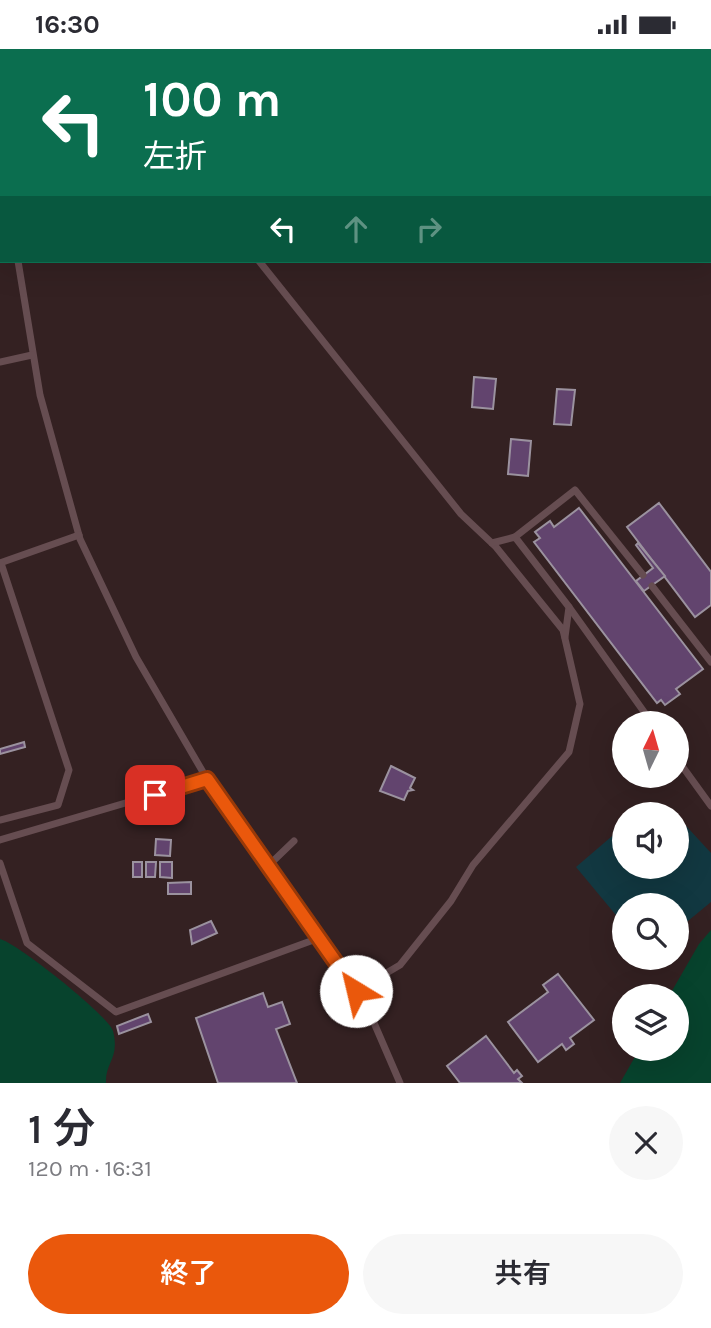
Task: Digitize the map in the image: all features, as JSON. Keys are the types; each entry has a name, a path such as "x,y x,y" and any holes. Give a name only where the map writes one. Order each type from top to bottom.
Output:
{"lane":[{"path":"18,263 32,355 79,535 136,657 207,779 365,1002 400,1083"},
{"path":"262,263 461,514 519,573 563,630 580,704 569,752 473,865 451,901 400,965 356,991"},
{"path":"0,362 32,355"},
{"path":"492,543 515,537 575,490 643,575"},
{"path":"0,821 58,804 69,770 1,563 79,535"},
{"path":"515,537 643,711"},
{"path":"652,586 711,662"},
{"path":"565,638 570,622 569,607"},
{"path":"690,777 711,806"},
{"path":"0,840 207,779"},
{"path":"268,866 294,841"},
{"path":"0,863 27,943 116,1012 319,938"}],"shaded area":[{"path":"0,263 711,263 711,1083 0,1083"}],"green space":[{"path":"711,930 711,1083 620,1083 633,1061 689,1061 689,984 676,984 684,970 689,970 689,961"},
{"path":"0,939 10,943 61,980 96,1010 113,1031 115,1048 106,1083 0,1083"}],"water":[{"path":"689,829 711,853 711,902 689,920 689,893 612,893 612,910 576,867 612,836 612,879 689,879"}],"building":[{"path":"474,377 496,379 493,409 472,407"},
{"path":"557,389 575,390 571,425 554,424"},
{"path":"511,439 531,441 528,476 508,474"},
{"path":"659,503 711,572 711,605 695,617 627,527"},
{"path":"579,508 703,669 676,689 680,694 665,705 661,700 657,703 534,542 540,538 535,532 550,521 554,527"},
{"path":"638,543 665,576 644,591 636,581 653,568 636,545"},
{"path":"24,742 25,747 0,754 0,749"},
{"path":"391,766 415,778 410,788 413,790 408,791 404,800 380,791"},
{"path":"156,839 171,840 170,856 155,855"},
{"path":"133,862 142,862 142,877 133,877"},
{"path":"146,862 156,862 155,877 146,877"},
{"path":"160,862 172,862 172,878 160,877"},
{"path":"191,882 191,894 168,894 168,883"},
{"path":"211,921 217,933 192,944 190,930"},
{"path":"558,974 594,1020 570,1038 574,1044 566,1050 562,1044 538,1062 508,1022 548,992 543,985"},
{"path":"263,993 268,1007 282,1002 290,1024 276,1029 297,1083 218,1083 196,1018"},
{"path":"148,1014 151,1022 119,1034 117,1026"},
{"path":"486,1036 514,1073 517,1070 522,1076 518,1079 522,1083 460,1083 447,1066"}],"route":[{"path":"155,795 207,779 356,991"}]}
